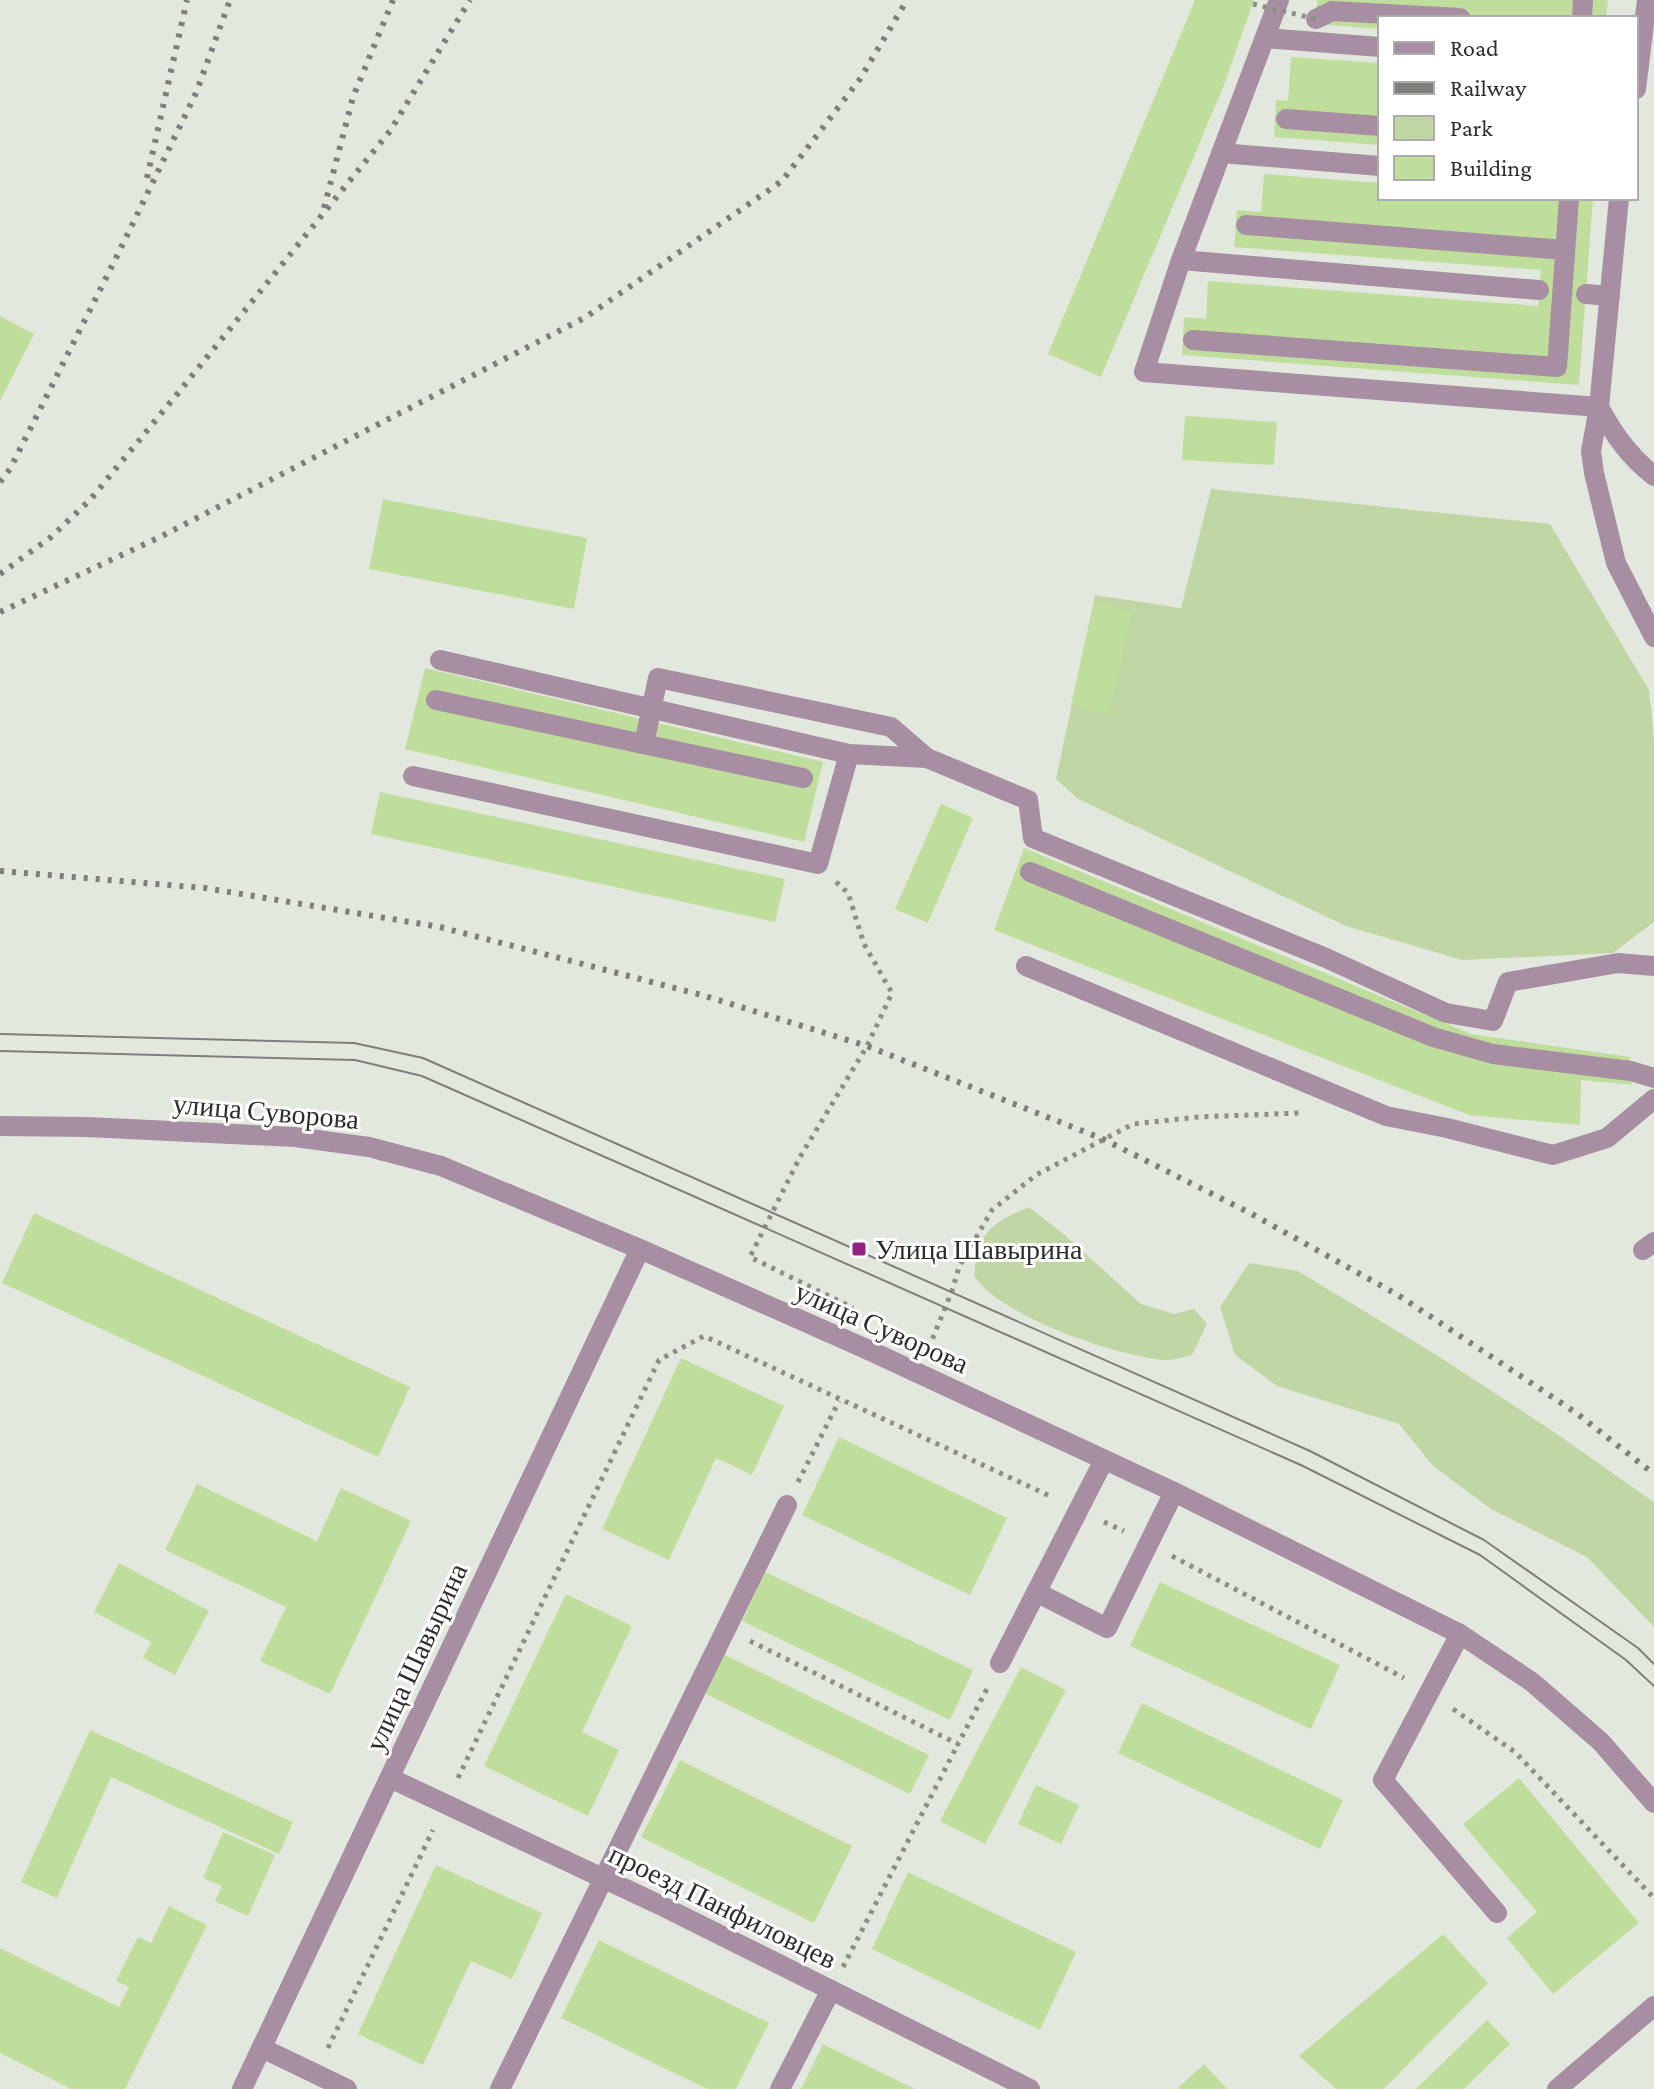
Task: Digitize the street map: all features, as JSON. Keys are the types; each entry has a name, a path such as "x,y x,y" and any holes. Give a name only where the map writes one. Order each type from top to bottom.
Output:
{"street":[{"path":"1279,0 1181,260 1144,372 1599,407"},
{"path":"1638,65 1647,0"},
{"path":"1316,19 1332,11 1423,16"},
{"path":"1265,38 1378,47"},
{"path":"1286,119 1378,126"},
{"path":"1221,153 1378,166"},
{"path":"1193,340 1557,367 1569,200"},
{"path":"1619,200 1599,407 1591,451 1616,563 1654,637"},
{"path":"1246,225 1565,250"},
{"path":"1181,260 1539,290"},
{"path":"1586,294 1610,296"},
{"path":"1599,407 1614,436 1632,459 1654,476"},
{"path":"440,660 849,754 927,758"},
{"path":"644,744 658,678 891,727 927,758 1028,800 1033,838 1326,958 1446,1013 1493,1021 1508,982 1618,963 1654,966"},
{"path":"436,700 803,778"},
{"path":"413,776 818,864 849,754"},
{"path":"1030,872 1433,1037 1493,1054 1631,1071 1654,1078"},
{"path":"1026,966 1386,1116 1553,1155 1607,1138 1654,1099"},
{"name":"улица Суворова","path":"0,1126 295,1137 369,1147 441,1166 640,1249 864,1348 1174,1492 1460,1634 1532,1682 1601,1742 1654,1803"},
{"name":"улица Шавырина","path":"242,2089 640,1249"},
{"path":"1000,1663 1104,1460"},
{"path":"1036,1592 1107,1628 1174,1492"},
{"path":"500,2089 787,1505"},
{"path":"1460,1634 1383,1780 1497,1913"},
{"name":"проезд Панфиловцев","path":"390,1778 603,1878 1030,2089"},
{"path":"780,2089 831,1990"},
{"path":"1557,2089 1654,2006"},
{"path":"262,2048 347,2089"}],"path":[{"path":"1253,4 1316,19"},
{"path":"818,864 848,893 864,944 892,993 867,1046 800,1157 750,1257 861,1311"},
{"path":"916,1339 930,1345 959,1267 992,1210 1036,1175 1133,1124 1198,1117 1307,1113"},
{"path":"316,2074 659,1360 704,1336 1149,1543 1429,1692 1515,1752 1654,1898"},
{"path":"787,1505 839,1401"},
{"path":"726,1629 958,1744"},
{"path":"831,1990 1000,1663"}],"green space":[{"path":"1211,489 1550,524 1649,690 1654,739 1654,922 1613,953 1462,960 1346,926 1078,799 1056,779 1095,595 1181,608"},
{"path":"1029,1207 1141,1304 1174,1314 1194,1309 1207,1324 1192,1355 1162,1360 1116,1351 1060,1332 1008,1306 988,1291 974,1276 983,1239 995,1225"},
{"path":"1249,1263 1298,1271 1435,1354 1654,1502 1654,1627 1587,1557 1491,1509 1433,1466 1399,1424 1277,1386 1235,1355 1220,1307"}],"building":[{"path":"1195,0 1254,0 1224,85 1101,377 1048,354"},
{"path":"1317,0 1608,0 1606,16 1378,16 1378,29 1316,24"},
{"path":"1291,57 1378,63 1378,145 1274,137 1276,100 1288,101"},
{"path":"1264,174 1378,183 1378,200 1593,200 1579,385 1182,355 1184,317 1206,319 1208,281 1538,306 1541,270 1234,247 1237,210 1261,212"},
{"path":"0,316 34,334 0,401"},
{"path":"1185,416 1277,422 1274,465 1182,460"},
{"path":"383,499 587,538 574,609 369,569"},
{"path":"1094,602 1132,611 1109,714 1071,705"},
{"path":"425,668 823,762 804,842 405,749"},
{"path":"380,792 785,879 775,922 371,834"},
{"path":"941,804 973,818 928,923 895,909"},
{"path":"1024,848 1471,1034 1630,1057 1632,1085 1581,1080 1580,1125 1469,1115 994,930"},
{"path":"34,1213 410,1387 378,1457 2,1283"},
{"path":"681,1358 784,1406 752,1475 716,1458 669,1560 602,1529"},
{"path":"839,1437 1007,1518 970,1595 802,1515"},
{"path":"197,1484 317,1541 341,1488 411,1521 330,1694 260,1661 286,1607 165,1550"},
{"path":"119,1563 209,1611 175,1675 143,1658 151,1642 94,1612"},
{"path":"765,1572 973,1670 950,1720 742,1621"},
{"path":"1160,1582 1340,1665 1311,1729 1130,1646"},
{"path":"566,1594 632,1626 582,1732 619,1750 588,1816 484,1766"},
{"path":"721,1653 929,1755 910,1794 702,1692"},
{"path":"1021,1667 1066,1690 985,1844 940,1821"},
{"path":"1142,1703 1343,1800 1320,1849 1118,1753"},
{"path":"90,1730 293,1822 279,1854 111,1777 57,1898 21,1882"},
{"path":"680,1760 852,1846 814,1923 641,1837"},
{"path":"1519,1778 1639,1923 1553,1994 1507,1938 1537,1912 1463,1824"},
{"path":"1036,1785 1079,1805 1061,1844 1018,1824"},
{"path":"223,1832 275,1855 248,1916 215,1901 222,1886 203,1878"},
{"path":"436,1865 542,1913 512,1979 471,1961 423,2065 358,2034"},
{"path":"908,1872 1076,1952 1040,2030 872,1949"},
{"path":"169,1906 207,1925 125,2089 71,2089 0,2053 0,1948 119,2007 129,1987 116,1981 138,1937 151,1943"},
{"path":"1443,1934 1488,1983 1384,2089 1336,2089 1299,2056"},
{"path":"599,1940 769,2023 736,2089 707,2089 561,2018"},
{"path":"1487,2020 1510,2044 1464,2089 1416,2089"},
{"path":"823,2044 915,2089 801,2089"},
{"path":"1204,2064 1227,2089 1177,2089"}],"tram line":[{"path":"0,1034 354,1043 423,1058 1310,1451 1484,1540 1638,1648 1654,1664"},
{"path":"0,1051 355,1060 422,1076 1303,1466 1480,1555 1626,1660 1654,1686"}],"railway":[{"path":"147,178 187,0"},
{"path":"0,482 10,469 196,93 230,0"},
{"path":"324,208 353,97 393,0"},
{"path":"0,574 51,537 90,500 178,393 390,131 470,0"},
{"path":"0,612 160,537 586,317 782,181 860,79 907,0"},
{"path":"0,871 205,888 440,927 702,995 867,1046 1103,1139 1250,1213 1398,1295 1575,1412 1654,1474"}],"place":[{"name":"Улица Шавырина","path":"859,1249"}]}
